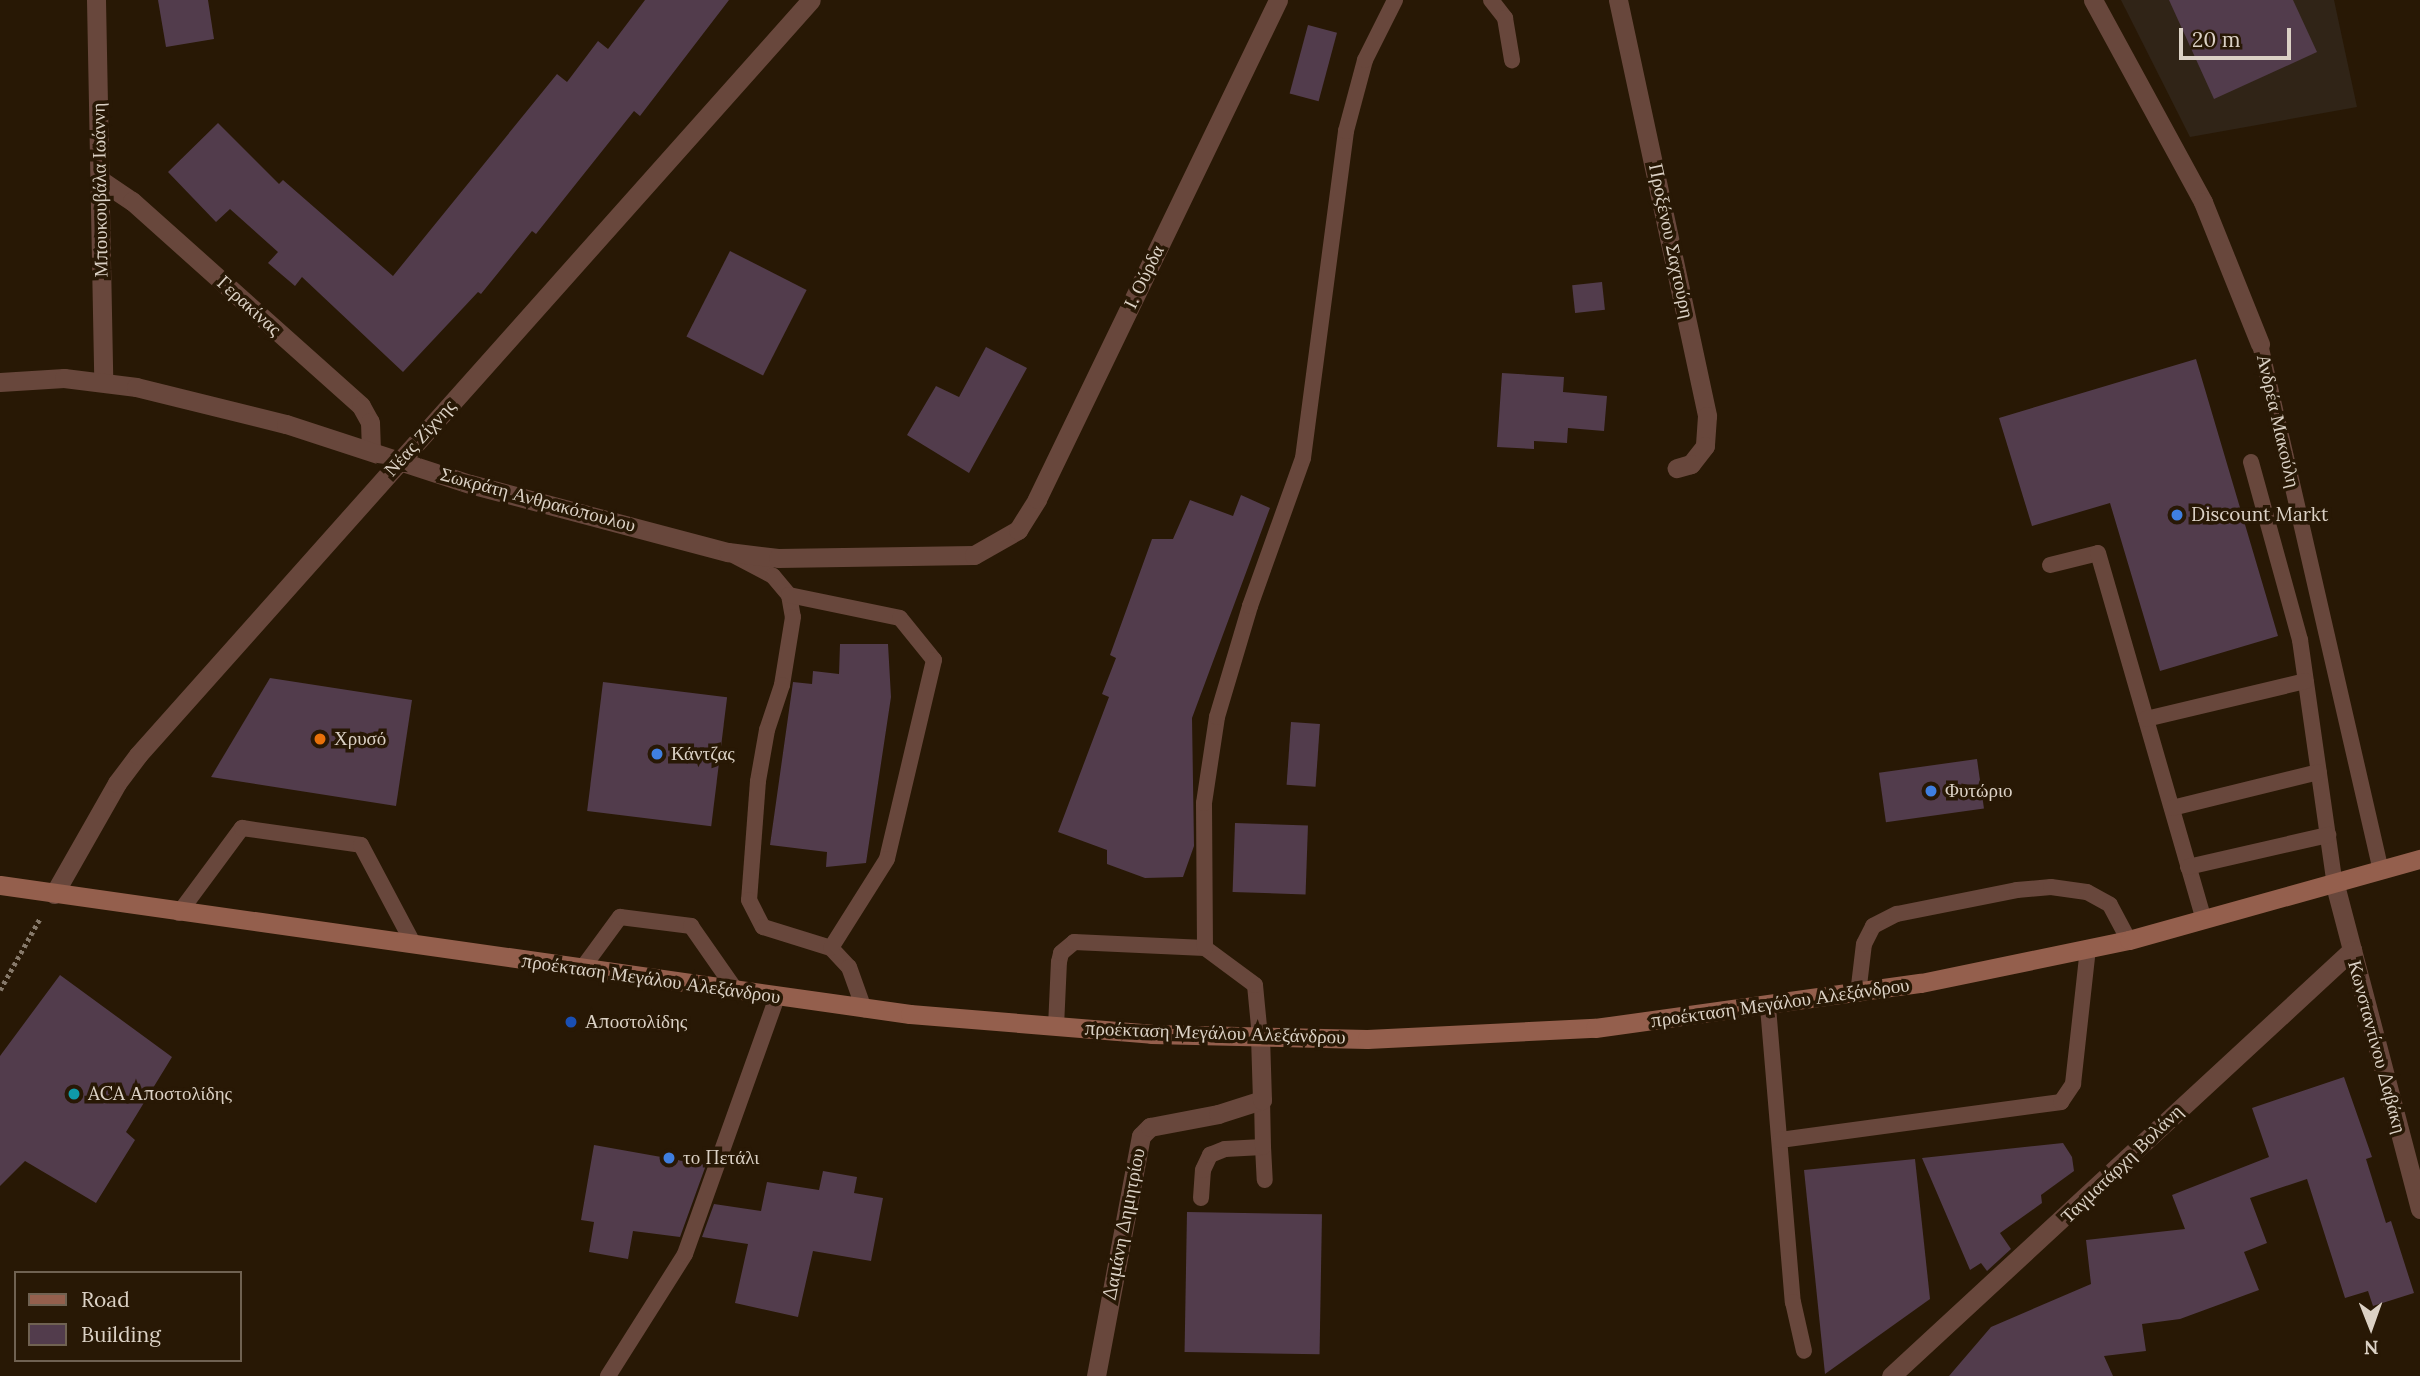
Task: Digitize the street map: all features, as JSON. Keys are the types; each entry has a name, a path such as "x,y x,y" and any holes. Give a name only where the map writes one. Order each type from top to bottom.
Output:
{"main road":[{"name":"προέκταση Μεγάλου Αλεξάνδρου","path":"0,885 179,913 864,1009 1056,1027 1259,1037 1367,1039 1581,1029 1858,994 2129,940 2335,885 2420,859"}],"street":[{"name":"Μπουκουβάλα Ιωάννη","path":"96,0 103,381"},
{"name":"Νέας Ζίχνης","path":"54,894 117,783 138,755 811,0"},
{"name":"Ι. Ούρδα","path":"998,544 1018,530 1037,499 1278,0"},
{"name":"Προξένου Σαχτούρη","path":"1618,0 1707,416 1705,446 1691,464 1677,468"},
{"name":"Ανδρέα Μακούλη","path":"2093,0 2203,202 2260,344"},
{"name":"Γερακίνας","path":"99,178 132,201 361,406 370,422 371,450"},
{"name":"Σωκράτη Ανθρακόπουλου","path":"0,382 64,378 103,381 371,450 728,552 778,558 946,556 974,555 998,544"},
{"name":"Κωνσταντίνου Δαβάκη","path":"2335,885 2420,1209"},
{"name":"Ταγματάρχη Βολάνη","path":"1891,1376 2352,950"},
{"path":"1259,1037 1262,1100"},
{"name":"Δαμάνη Δημητρίου","path":"1096,1376 1141,1136 1150,1127 1218,1114 1262,1100"}],"lane":[{"path":"1205,948 1204,803 1217,717 1254,593 1303,458 1346,131 1365,60 1395,0"},
{"path":"1491,0 1505,19 1512,60"},
{"name":"Ανδρέα Μακούλη","path":"2260,344 2381,871"},
{"path":"2251,462 2300,640 2335,885"},
{"path":"728,552 772,576 789,595 793,617 782,685 767,730 758,781 749,900 763,928 831,948 849,967 864,1009"},
{"path":"2050,565 2098,553 2204,920"},
{"path":"789,595 900,618 934,660 887,859 831,948"},
{"path":"2146,719 2306,681"},
{"path":"2172,808 2319,772"},
{"path":"179,913 242,828 362,845 414,945"},
{"path":"2188,867 2328,835"},
{"path":"1858,994 1864,944 1873,926 1897,914 2050,887 2087,892 2110,905 2129,940"},
{"path":"581,970 620,917 691,926 737,992"},
{"path":"1056,1027 1059,962 1061,954 1074,942 1205,948 1255,985 1259,1037"},
{"path":"1780,1140 2061,1101 2073,1084 2088,949"},
{"path":"608,1376 685,1254 777,997"},
{"path":"1768,1007 1793,1302 1804,1351"},
{"path":"1262,1100 1265,1180"},
{"path":"1201,1198 1203,1170 1210,1155 1225,1149 1263,1147"}],"path":[{"path":"0,990 54,894"}],"shaded area":[{"path":"2121,0 2334,0 2357,107 2190,137"}],"building":[{"path":"158,0 208,0 214,39 166,47"},
{"path":"645,0 729,0 640,116 634,111 536,234 532,231 481,294 478,292 403,372 302,277 295,286 268,263 278,252 230,209 216,222 168,172 218,123 279,184 283,180 393,276 557,74 567,82 598,41 608,49"},
{"path":"2169,0 2293,0 2317,52 2214,99"},
{"path":"1308,25 1337,33 1319,101 1290,94"},
{"path":"730,251 807,290 763,376 686,337"},
{"path":"1602,282 1605,310 1575,313 1572,285"},
{"path":"986,347 1027,368 969,473 907,435 936,386 959,397"},
{"name":"Discount Markt","path":"2196,359 2278,636 2160,671 2110,503 2032,526 1999,418"},
{"path":"1502,373 1564,377 1563,392 1607,396 1604,431 1568,428 1567,443 1534,441 1534,449 1497,447"},
{"path":"1241,495 1270,508 1192,718 1194,846 1183,877 1145,878 1107,864 1107,850 1058,832 1109,697 1102,694 1116,658 1110,655 1152,539 1173,539 1190,500 1233,516"},
{"path":"840,644 888,644 891,697 866,863 826,867 827,852 770,845 793,682 812,684 813,671 839,674"},
{"name":"Χρυσό","path":"270,678 412,700 396,806 211,777"},
{"name":"Κάντζας","path":"603,682 727,697 711,826 587,811"},
{"path":"1291,722 1320,724 1316,787 1287,785"},
{"name":"Φυτώριο","path":"1977,759 1984,809 1886,822 1879,773"},
{"path":"1235,823 1308,826 1306,895 1233,892"},
{"name":"ACA Αποστολίδης","path":"60,975 172,1057 126,1132 135,1140 96,1203 25,1161 0,1186 0,1056"},
{"path":"2344,1077 2372,1157 2366,1159 2386,1223 2391,1221 2414,1293 2373,1306 2368,1291 2345,1298 2307,1179 2250,1198 2267,1243 2244,1252 2259,1290 2180,1319 2142,1324 2146,1351 2104,1356 2113,1376 1949,1376 1991,1327 2091,1284 2086,1240 2185,1229 2172,1195 2269,1157 2252,1108"},
{"path":"2063,1143 2072,1157 2074,1171 2041,1195 2042,1203 2000,1233 2011,1249 1987,1271 1981,1263 1970,1270 1922,1158"},
{"path":"594,1145 706,1165 680,1237 633,1231 628,1259 589,1252 594,1222 581,1220"},
{"path":"1915,1159 1930,1299 1825,1374 1804,1170"},
{"path":"823,1171 857,1177 854,1193 883,1198 871,1261 813,1251 798,1317 735,1303 748,1244 702,1237 714,1204 761,1211 767,1182 819,1190"},
{"path":"1187,1212 1322,1214 1320,1354 1185,1352"}],"place":[{"name":"Discount Markt","path":"2177,515"},
{"name":"Χρυσό","path":"320,739"},
{"name":"Κάντζας","path":"657,754"},
{"name":"Φυτώριο","path":"1931,791"},
{"name":"Αποστολίδης","path":"571,1022"},
{"name":"ACA Αποστολίδης","path":"74,1094"},
{"name":"το Πετάλι","path":"669,1158"}]}
